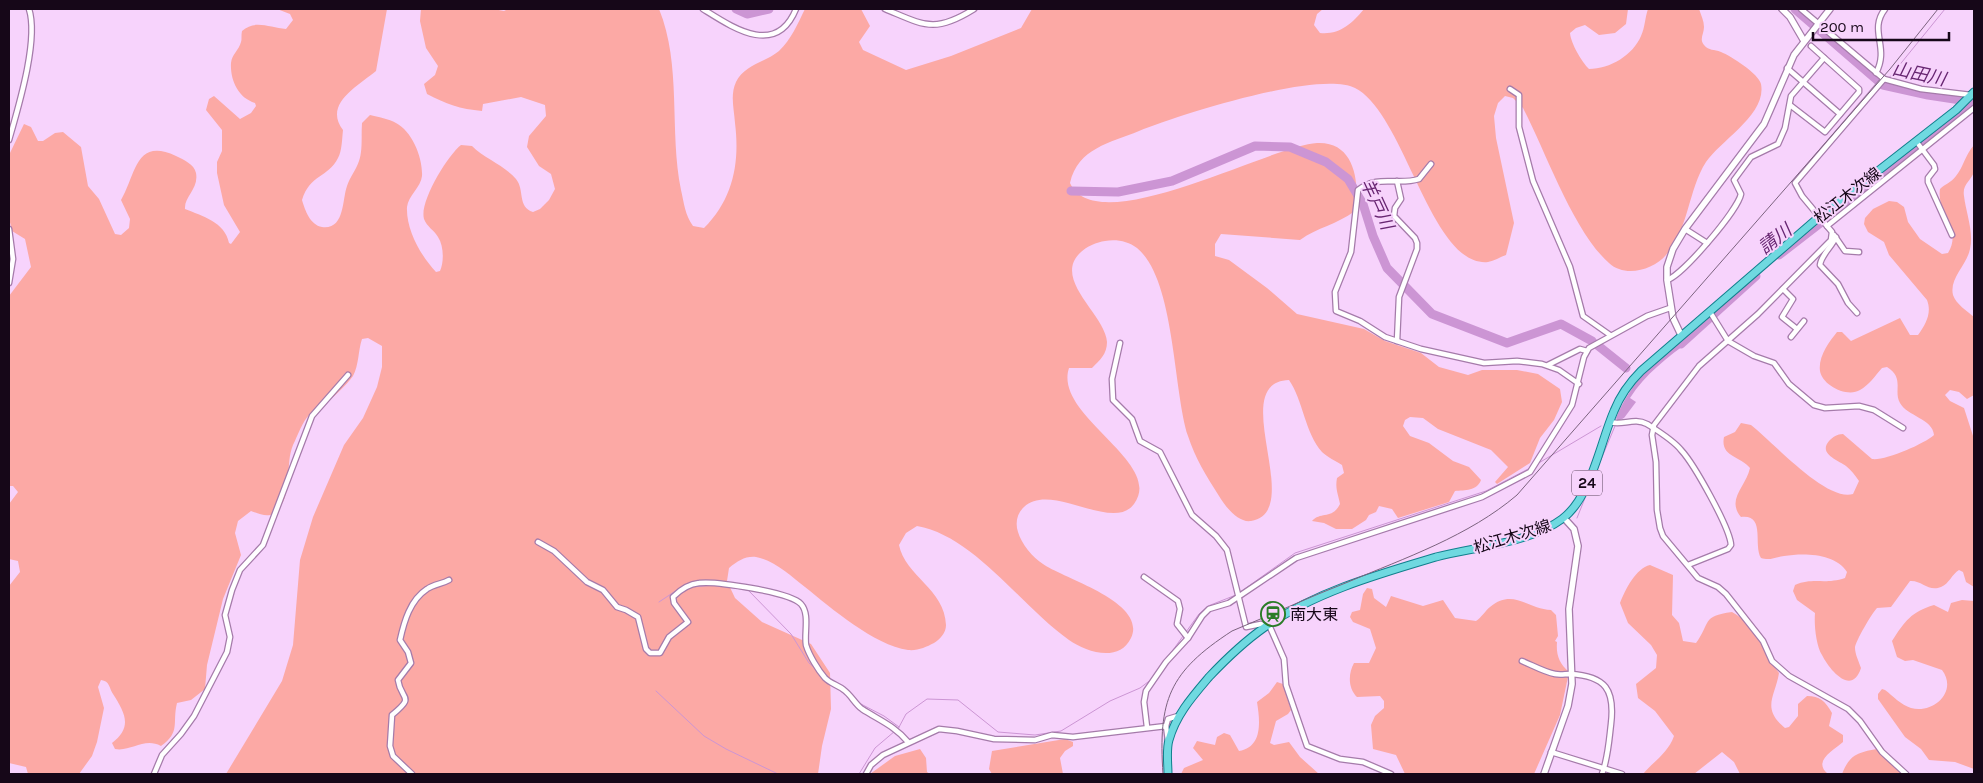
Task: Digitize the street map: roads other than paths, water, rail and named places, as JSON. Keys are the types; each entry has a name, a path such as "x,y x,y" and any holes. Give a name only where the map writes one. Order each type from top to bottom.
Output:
{"main road":[{"name":"松江木次線","path":"1168,774 1168,742 1178,716 1190,698 1235,651 1267,626 1313,600 1378,576 1436,558 1538,532 1564,518 1583,493 1619,400 1632,380 1681,335 1711,313 1819,217 1916,142 1970,97"}],"street":[{"path":"9,140 20,100 27,62 32,19 29,9"},
{"path":"703,9 747,34 759,36 774,33 784,27 796,9"},
{"path":"885,9 918,23 938,26 974,9"},
{"path":"1782,9 1790,17 1804,41"},
{"path":"1801,9 1816,26 1876,73 1882,82 1970,97"},
{"path":"1681,335 1675,325 1670,308 1667,280 1670,257 1685,229 1764,124 1775,104 1788,68 1804,41 1830,9"},
{"path":"1876,73 1882,52 1877,21 1885,9"},
{"path":"1790,105 1823,132 1859,92 1859,89 1811,46"},
{"path":"1667,280 1677,276 1707,243 1740,197 1734,180 1751,157 1772,148 1780,141 1791,96 1824,58"},
{"path":"1788,68 1840,114"},
{"path":"1859,252 1845,251 1796,188 1795,183 1882,82"},
{"path":"1510,90 1519,95 1519,127 1533,181 1570,267 1583,316 1610,335"},
{"path":"1827,226 1974,108"},
{"path":"1916,142 1934,165 1935,169 1928,178 1928,182 1952,235"},
{"path":"1431,164 1419,180 1371,183 1358,190 1351,252 1336,285 1334,301 1336,311 1360,321 1385,337 1397,341 1484,364 1522,362 1548,365 1560,370 1579,384"},
{"path":"1397,181 1400,199 1393,212 1394,216 1415,238 1417,249 1399,297 1397,341"},
{"path":"9,229 13,259 9,283"},
{"path":"1685,229 1707,243"},
{"path":"1832,232 1829,242 1783,289 1693,373 1653,430 1656,510 1664,536 1698,578 1718,587 1726,594 1763,641 1772,661 1783,672 1848,709 1860,721 1882,752 1906,774"},
{"path":"1836,237 1831,247 1820,260 1820,264 1838,284 1857,313"},
{"path":"1783,289 1793,298 1782,317 1797,329"},
{"path":"1147,728 1145,694 1166,662 1209,609 1238,595 1296,558 1482,497 1530,472 1572,405 1587,351 1593,344 1610,335 1652,314 1670,308"},
{"path":"1711,313 1728,341 1754,356 1774,363 1789,384 1814,405 1825,408 1859,406 1874,410 1903,428"},
{"path":"1791,337 1804,321"},
{"path":"1120,343 1112,379 1113,400 1132,419 1140,441 1160,452 1192,515 1222,543 1229,556 1247,628 1261,624 1267,626 1284,659 1286,685 1307,746 1340,759 1363,762 1391,774"},
{"path":"1548,365 1580,349 1587,351"},
{"path":"154,774 162,755 194,716 227,652 230,637 225,615 232,590 240,570 263,544 312,416 348,375"},
{"path":"1610,422 1618,424 1629,420 1645,423 1685,454 1706,488 1730,541 1728,549 1688,566"},
{"path":"1544,774 1568,706 1572,674 1569,609 1578,546 1574,530 1564,518"},
{"path":"538,542 554,551 587,582 603,590 617,607 638,617 646,650 650,653 660,653 669,637 688,622 674,603 673,597 691,585 708,583 738,586 798,601 803,606 805,616 806,645 823,676 850,694 861,709 879,717 898,731 908,742"},
{"path":"1144,577 1178,601 1180,609 1177,624 1186,637"},
{"path":"412,774 393,756 390,746 392,715 405,703 406,697 398,680 411,663 408,652 400,640 408,615 420,596 427,588 449,580"},
{"path":"1522,660 1554,674 1572,674 1602,683 1610,693 1612,714 1602,774"},
{"path":"1168,742 1166,726 1168,719 1178,716"},
{"path":"866,774 872,765 883,755 939,729 994,739 1035,740 1052,735 1073,737 1166,726"},
{"path":"1551,752 1622,774"}],"waterway":[{"name":"山田川","path":"736,9 747,14 769,9"},
{"name":"山田川","path":"1795,9 1883,85 1928,95 1974,102"},
{"path":"1889,78 1945,9"},
{"name":"請川","path":"1779,255 1974,104"},
{"name":"羊戸川","path":"1071,191 1118,192 1172,181 1255,146 1290,147 1326,162 1348,179 1363,204 1373,236 1387,268 1432,314 1507,343 1561,324 1592,341"},
{"name":"請川","path":"1681,344 1756,276"},
{"name":"羊戸川","path":"1596,344 1626,368"},
{"name":"請川","path":"1537,464 1601,426"},
{"path":"1600,462 1615,426"},
{"path":"1239,593 1295,553 1486,491 1532,467"},
{"path":"1577,518 1589,488"},
{"path":"689,587 716,585 748,590 791,634 809,663 815,668"},
{"path":"659,602 680,588"},
{"path":"898,729 906,714 927,699 958,700 998,732 1035,735 1061,731 1110,701 1140,688 1152,679 1199,614 1208,606 1236,595"},
{"path":"656,691 704,736 726,749 778,774"},
{"path":"859,703 884,716 899,727"},
{"path":"859,774 875,748 895,731"}],"railway":[{"path":"1163,774 1162,748 1166,707 1172,690 1181,675 1194,660 1232,631 1436,545 1478,523 1517,495 1890,69 1938,9"}],"place":[{"name":"南大東","path":"1273,614"}]}
